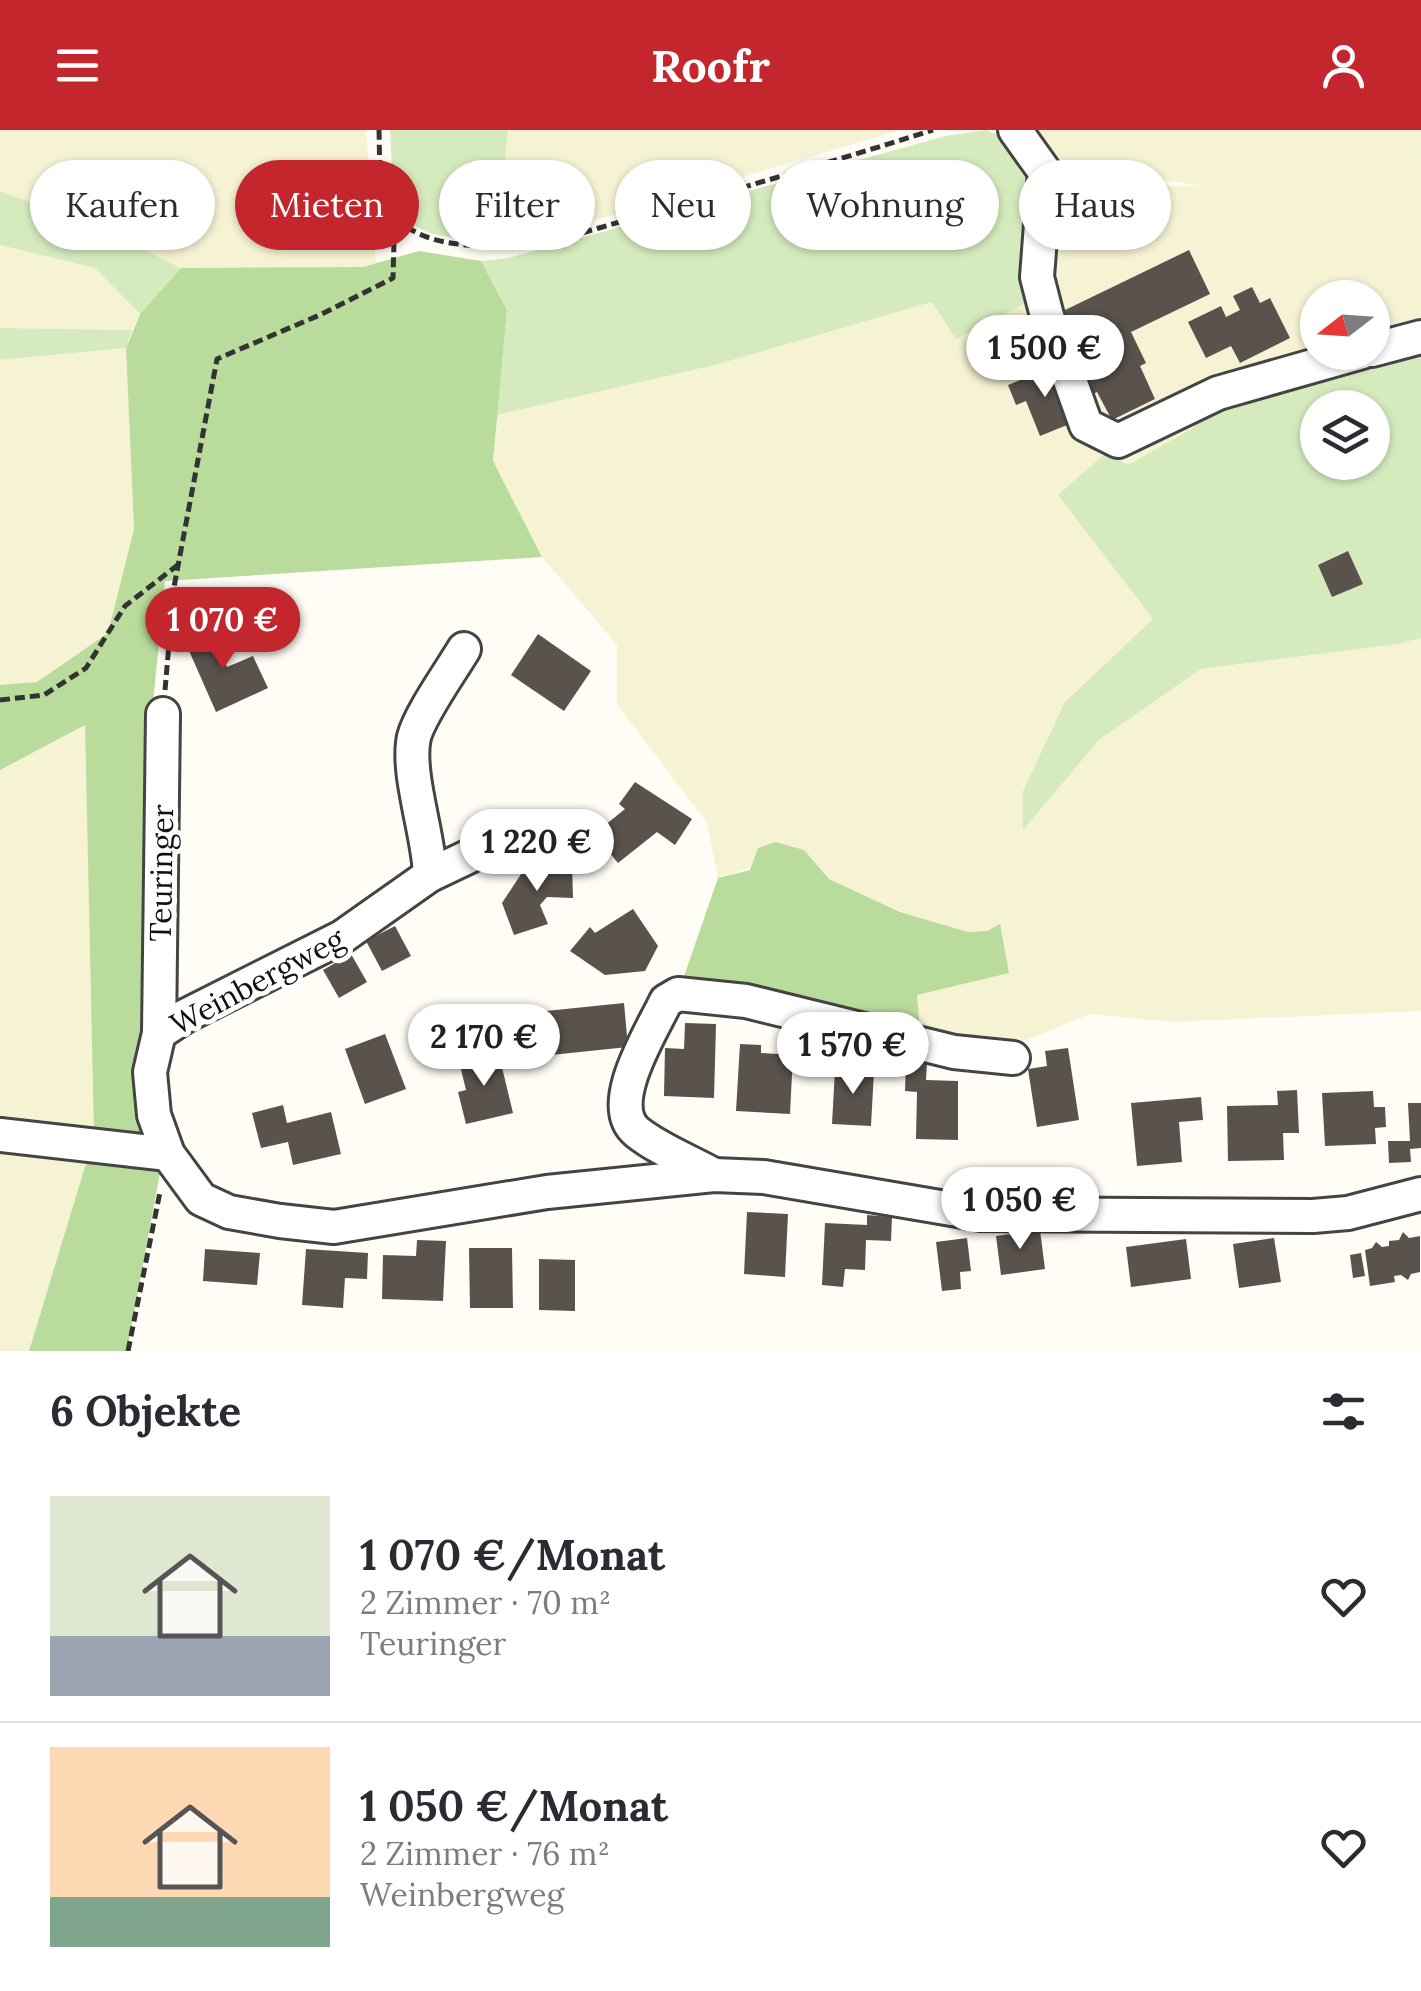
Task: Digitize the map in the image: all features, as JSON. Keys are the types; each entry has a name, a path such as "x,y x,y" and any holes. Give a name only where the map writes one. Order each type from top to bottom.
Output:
{"street":[{"path":"1014,130 1044,172 1037,277 1086,424 1118,442 1218,392 1300,369"},
{"path":"1390,345 1421,337"},
{"path":"430,875 430,851 415,774 415,733 464,649"},
{"name":"Teuringer","path":"159,1033 163,714"},
{"name":"Weinbergweg","path":"493,845 430,875 342,938 159,1033 150,1072 154,1115 168,1154 201,1200 229,1212 334,1227 547,1192 714,1174 764,1177 981,1214 1313,1216 1348,1212 1421,1194"},
{"name":"Weinbergweg","path":"714,1174 634,1130 622,1106 627,1084 666,1001 678,994 746,1001 954,1052 1013,1058"},
{"path":"0,1135 168,1154"}],"path":[{"path":"379,130 381,160"},
{"path":"419,234 455,244 515,245 554,239 768,181 933,130"},
{"path":"163,714 179,564 217,359 322,314 393,278 394,250"},
{"path":"0,700 44,695 86,668 124,606 179,564"},
{"path":"128,1351 168,1154"}],"shaded area":[{"path":"0,130 366,130 368,160 235,160 235,250 375,250 376,263 363,267 181,268 145,250 215,250 215,160 30,160 30,202 0,191"},
{"path":"508,130 901,130 799,160 771,160 771,168 751,174 751,160 615,160 615,214 595,220 595,160 505,160"},
{"path":"1032,130 1421,130 1421,337 1390,345 1390,280 1300,280 1300,359 1218,393 1194,428 1128,466 1153,619 1065,702 1023,828 1099,740 1201,669 1421,638 1421,1011 1172,1022 1090,1014 987,1056 920,1030 917,995 999,925 987,931 968,932 900,912 829,879 804,850 718,878 707,823 617,704 617,645 542,557 493,461 497,415 715,365 933,301 957,338 1051,290 1050,250 1171,250 1171,186 1202,186 1171,181 1171,160 1062,160"},
{"path":"0,245 95,268 140,314 132,330 0,328"},
{"path":"126,348 134,529 108,633 37,682 0,685 0,360"},
{"path":"85,724 94,1137 29,1351 0,1351 0,770"}],"green space":[{"path":"390,130 508,130 505,160 439,160 439,235 419,228 419,160 392,160"},
{"path":"986,130 1012,141 1026,159 1019,160 1019,250 1027,250 1028,302 956,339 932,302 715,365 497,415 507,310 481,261 538,250 595,250 595,234 615,228 615,250 751,250 751,190 771,185 771,250 999,250 999,160 859,160 945,136"},
{"path":"0,191 30,202 30,250 145,250 181,268 140,314 95,268 0,245"},
{"path":"419,251 481,261 507,310 493,461 542,557 165,581 152,713 161,1167 127,1351 29,1351 94,1137 85,725 0,770 0,685 37,682 108,633 134,529 126,348 140,314 181,268 363,267"},
{"path":"0,328 132,330 126,348 0,360"},
{"path":"1421,352 1421,638 1201,669 1099,740 1023,830 1023,791 1065,702 1153,619 1058,495 1106,453 1128,465 1193,428 1218,393 1332,370 1390,370 1390,358"},
{"path":"775,842 804,850 829,879 900,912 968,932 987,931 1000,924 1009,973 917,995 920,1030 681,985 718,878 750,870 758,848"}],"building":[{"path":"1189,250 1210,294 1131,332 1146,363 1140,366 1155,399 1112,420 1097,392 1091,395 1061,312"},
{"path":"1252,287 1260,303 1270,298 1290,338 1240,363 1231,346 1206,358 1188,322 1221,306 1226,317 1240,310 1233,296"},
{"path":"1035,318 1049,354 1011,369 997,333"},
{"path":"1056,366 1077,421 1040,436 1026,401 1016,405 1008,385"},
{"path":"1348,551 1363,584 1332,597 1318,565"},
{"path":"208,626 227,667 253,656 268,688 216,712 183,637"},
{"path":"538,634 591,671 564,711 511,675"},
{"path":"635,782 692,819 675,845 657,832 618,863 594,834 625,809 619,804"},
{"path":"572,863 573,898 547,897 540,905 548,924 514,935 502,903 527,865"},
{"path":"633,909 658,946 645,971 605,975 570,951 590,927 595,933"},
{"path":"395,926 411,956 382,971 366,941"},
{"path":"351,954 367,982 339,998 323,970"},
{"path":"624,1003 628,1047 551,1055 546,1011"},
{"path":"685,1023 716,1024 714,1098 664,1096 665,1048 684,1049"},
{"path":"385,1034 406,1089 365,1104 345,1049"},
{"path":"740,1044 761,1045 761,1053 793,1055 790,1114 736,1111"},
{"path":"1068,1048 1079,1120 1037,1127 1028,1069 1047,1066 1045,1051"},
{"path":"498,1051 513,1113 466,1124 458,1092 466,1090 459,1061"},
{"path":"906,1062 927,1062 926,1080 958,1081 958,1140 916,1139 917,1092 905,1091"},
{"path":"835,1069 874,1071 871,1126 832,1124"},
{"path":"1297,1090 1299,1133 1283,1133 1284,1160 1228,1161 1227,1106 1278,1105 1277,1091"},
{"path":"1373,1091 1374,1107 1385,1107 1386,1127 1375,1128 1376,1144 1325,1146 1322,1093"},
{"path":"1201,1097 1203,1120 1179,1122 1182,1162 1137,1166 1131,1103"},
{"path":"1408,1103 1421,1103 1421,1148 1410,1149 1411,1162 1389,1163 1388,1141 1410,1141"},
{"path":"283,1105 287,1123 331,1112 341,1154 293,1165 288,1142 261,1148 252,1113"},
{"path":"747,1212 788,1214 785,1277 744,1274"},
{"path":"867,1215 892,1217 891,1241 866,1240 865,1270 845,1269 843,1287 822,1285 825,1223 867,1225"},
{"path":"1040,1230 1045,1269 1001,1275 996,1236"},
{"path":"1403,1232 1409,1238 1420,1236 1420,1272 1411,1274 1408,1280 1394,1276 1395,1282 1370,1286 1365,1250 1376,1242 1382,1247 1389,1246 1389,1241 1399,1240"},
{"path":"967,1238 971,1271 960,1272 961,1289 942,1291 936,1242"},
{"path":"1274,1238 1281,1282 1239,1288 1233,1244"},
{"path":"1186,1239 1191,1279 1131,1287 1126,1247"},
{"path":"417,1240 446,1241 443,1301 382,1299 383,1255 416,1256"},
{"path":"469,1248 512,1248 513,1308 470,1308"},
{"path":"205,1249 260,1253 257,1285 203,1281"},
{"path":"306,1249 368,1253 367,1279 345,1278 343,1308 302,1305"},
{"path":"1361,1253 1365,1276 1353,1278 1350,1255"},
{"path":"539,1259 575,1260 575,1311 539,1310"}]}
